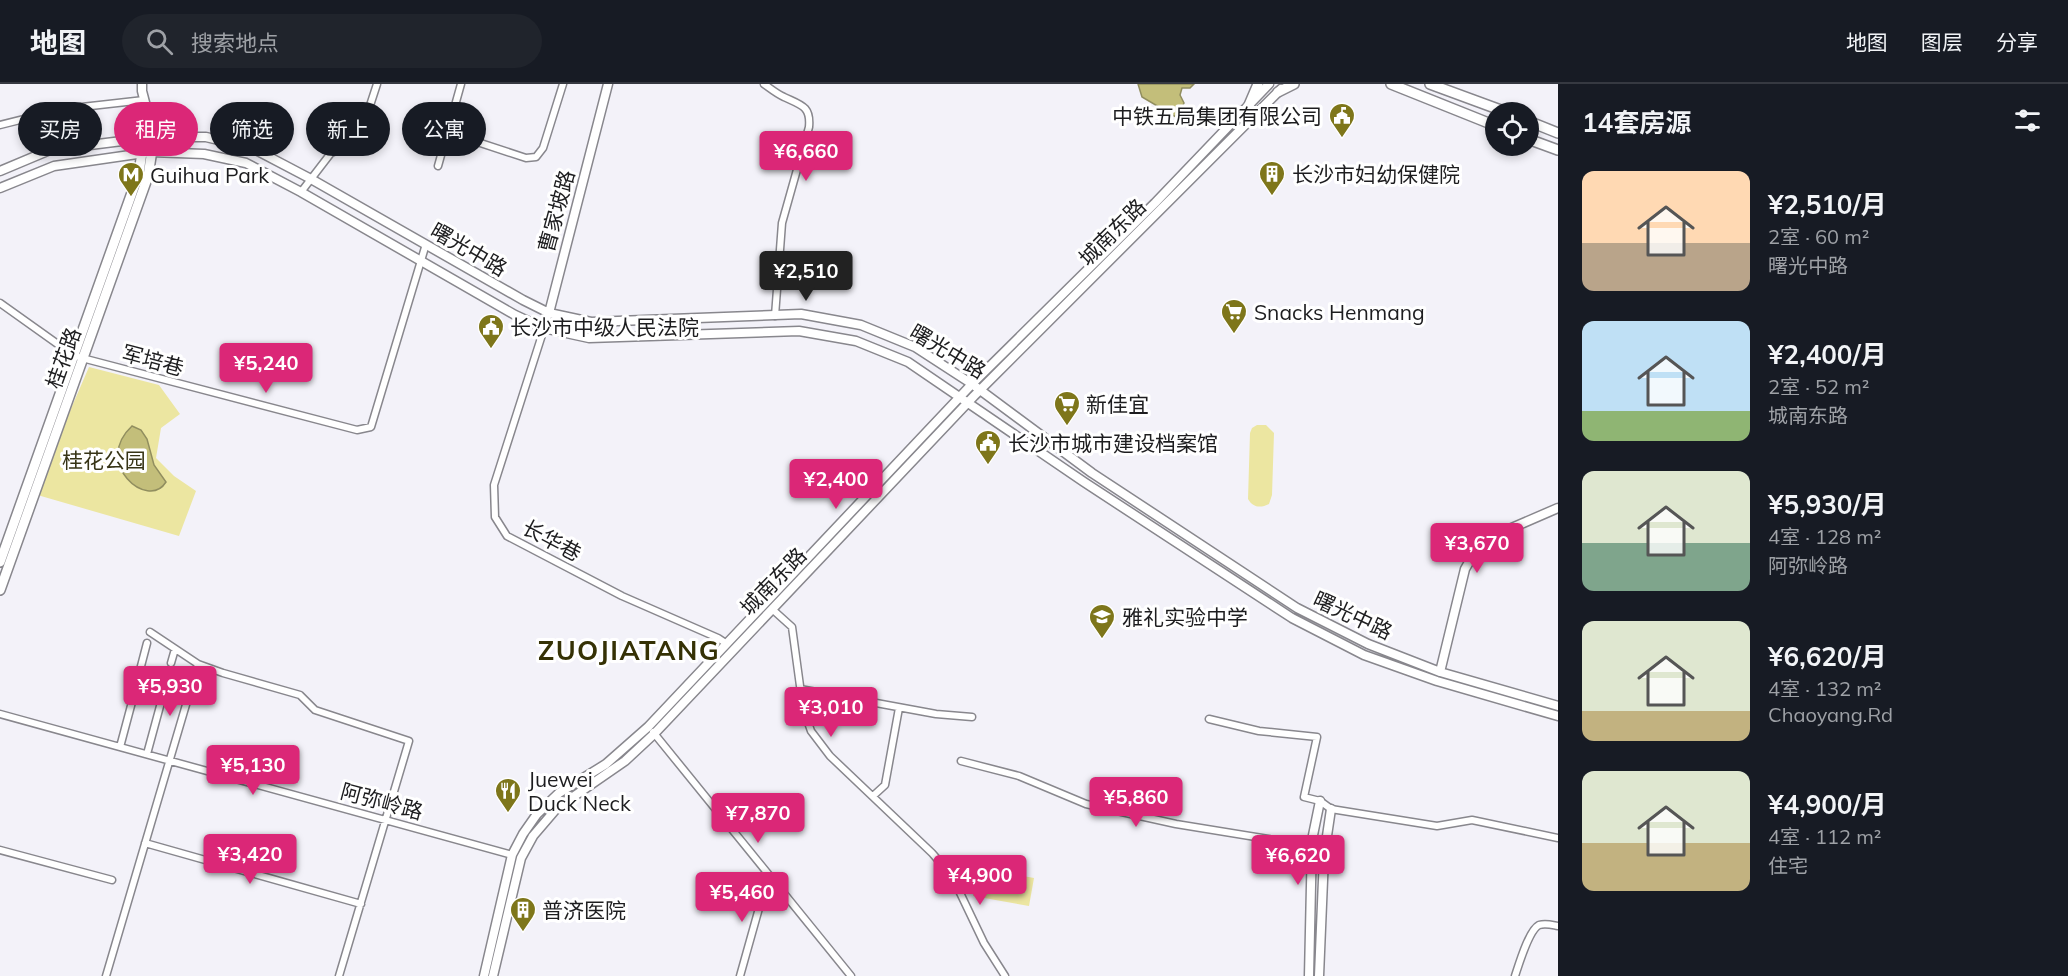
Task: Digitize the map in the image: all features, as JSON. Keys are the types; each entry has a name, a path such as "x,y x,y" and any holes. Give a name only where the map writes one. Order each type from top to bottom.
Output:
{"main road":[{"path":"1249,105 1258,84"},
{"path":"1278,92 1294,84"},
{"path":"1391,84 1485,122"},
{"path":"1430,84 1485,104"},
{"path":"1539,125 1558,133"},
{"path":"1539,143 1558,150"},
{"name":"桂花路","path":"0,562 148,176 147,156"},
{"name":"桂花路","path":"0,590 78,357"}],"street":[{"path":"0,125 64,109 144,100 142,84"},
{"path":"301,192 331,153 352,144 361,133 377,84"},
{"path":"456,102 461,84"},
{"path":"486,145 526,158 536,157 543,148 563,84"},
{"name":"曹家坡路","path":"549,313 608,84"},
{"path":"764,84 774,92 798,103 808,112 810,118 782,223 775,316"},
{"name":"城南东路","path":"484,976 512,855 531,822 550,801 606,764 651,730 772,609 965,399 972,384 1155,203 1269,84"},
{"name":"城南东路","path":"493,976 520,858 533,836 557,808 624,761 727,644 965,399 980,390 1286,84"},
{"name":"曙光中路","path":"198,137 252,148 549,313 591,322 801,314 861,325 915,347 972,384 1092,473 1297,608 1368,644 1440,672 1558,706"},
{"name":"曙光中路","path":"0,171 50,150 114,142"},
{"name":"曙光中路","path":"198,154 246,163 301,192 515,315 543,328 589,338 799,331 856,341 908,362 1084,482 1292,618 1364,655 1437,681 1558,716"},
{"name":"曙光中路","path":"0,188 54,166 120,156"},
{"path":"438,166 441,156"},
{"name":"军培巷","path":"0,303 78,357 357,430 371,427 426,244"},
{"name":"长华巷","path":"549,313 494,485 495,517 507,536 622,596 727,644"},
{"path":"1440,672 1465,568 1476,550 1493,536 1558,508"},
{"path":"772,609 792,627 803,708 811,731 830,756 932,853 952,876 984,943 1005,976"},
{"path":"150,632 198,664 300,695 315,710 409,741 339,976"},
{"path":"134,693 147,643"},
{"path":"171,663 176,649"},
{"path":"106,976 198,664"},
{"path":"147,754 169,673"},
{"path":"800,689 899,708 972,717"},
{"path":"120,747 132,702"},
{"path":"873,796 885,785 899,708"},
{"name":"阿弥岭路","path":"0,714 512,855"},
{"path":"1209,719 1259,731 1317,737 1304,797 1320,801 1331,809 1437,826 1472,820 1558,838"},
{"path":"651,730 851,976"},
{"path":"961,761 1019,776 1086,804 1176,824 1311,846 1324,856"},
{"path":"1309,976 1311,846 1320,801"},
{"path":"1319,976 1324,856 1331,809"},
{"path":"145,843 361,904"},
{"path":"0,850 112,880"},
{"path":"740,976 768,876"},
{"path":"1515,976 1537,926 1546,924 1558,926"}],"green space":[{"name":"桂花公园","path":"89,367 159,385 180,414 161,428 156,458 174,476 196,491 179,536 34,494"},
{"path":"1257,425 1266,425 1274,433 1272,495 1269,504 1260,507 1252,504 1248,499 1250,433"},
{"path":"978,868 1034,878 1029,906 973,896"}],"shaded area":[{"path":"1138,84 1194,84 1190,88 1182,88 1180,95 1184,103 1176,117 1142,97"},
{"path":"132,426 141,430 147,439 154,465 166,482 158,489 147,491 137,487 127,479 120,468 118,454 121,440"}],"place":[{"name":"中铁五局集团有限公司","path":"1342,139"},
{"name":"长沙市妇幼保健院","path":"1272,197"},
{"name":"Guihua Park","path":"131,198"},
{"name":"Snacks Henmang","path":"1234,335"},
{"name":"长沙市中级人民法院","path":"491,350"},
{"name":"新佳宜","path":"1067,427"},
{"name":"长沙市城市建设档案馆","path":"988,466"},
{"name":"雅礼实验中学","path":"1102,640"},
{"name":"Juewei Duck Neck","path":"508,814"},
{"name":"普济医院","path":"523,933"}],"district":[{"name":"ZUOJIATANG","path":"629,650"}]}
